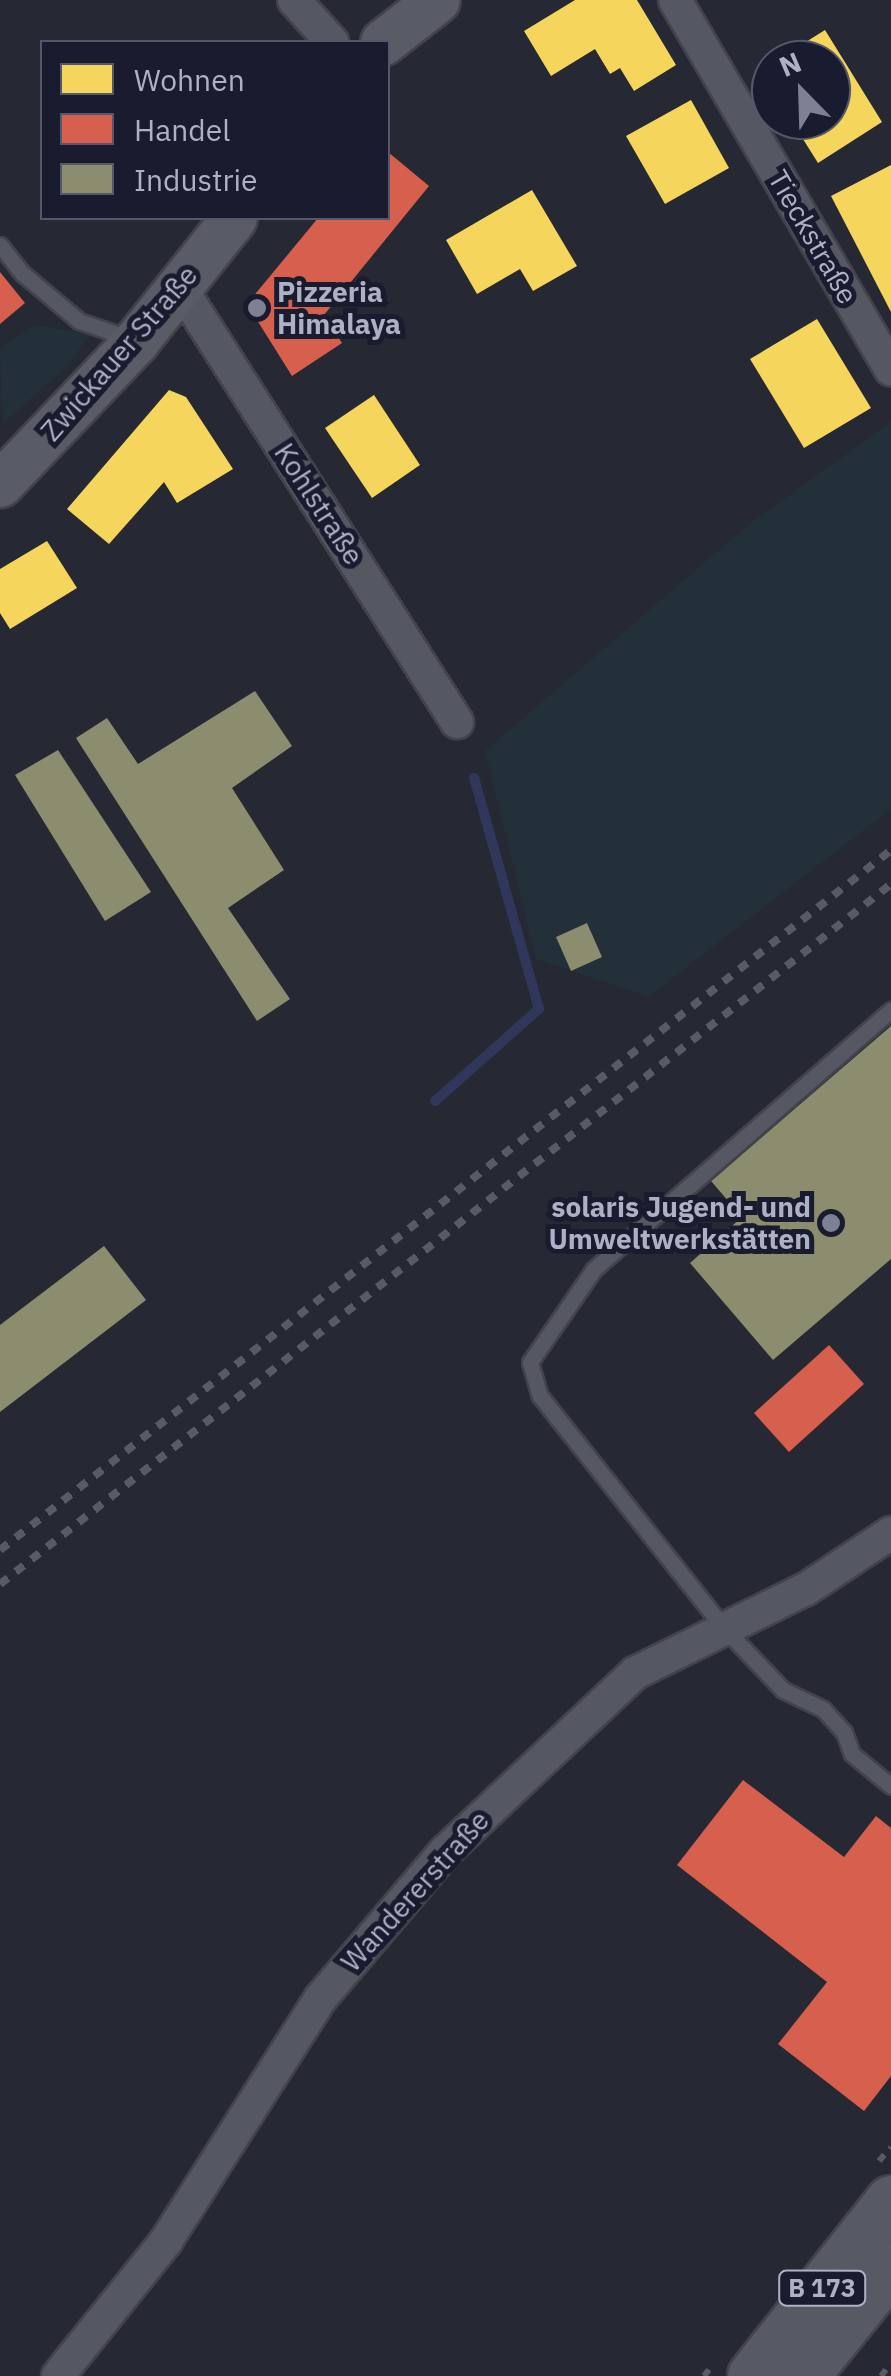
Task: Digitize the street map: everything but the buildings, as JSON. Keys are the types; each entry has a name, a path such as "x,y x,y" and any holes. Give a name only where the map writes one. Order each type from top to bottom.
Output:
{"main road":[{"path":"386,40 437,0"},
{"name":"Zwickauer Straße","path":"2,476 136,340 232,220"},
{"name":"B 173","path":"753,2376 891,2201"},
{"name":"B 173","path":"804,2376 891,2268"}],"street":[{"path":"294,0 330,40"},
{"name":"Tieckstraße","path":"676,0 891,370"},
{"name":"Kohlstraße","path":"180,287 457,722"},
{"name":"Wandererstraße","path":"58,2376 166,2241 278,2057 390,1910 608,1694 722,1626 806,1589 891,1533"}],"lane":[{"path":"2,250 78,321 136,340"},
{"path":"18,294 33,282"},
{"path":"891,1010 594,1269 530,1362 540,1396 722,1626 783,1690 823,1709 844,1732 852,1754 891,1786"}],"path":[{"path":"880,2376 891,2363"}],"shaded area":[{"path":"35,325 90,334 68,366 2,424 0,348"},
{"path":"891,422 891,809 648,997 536,959 485,751 749,524"}],"waterway":[{"path":"435,1101 539,1009 474,778"}],"railway":[{"path":"0,1550 891,850"},
{"path":"0,1584 891,884"}],"place":[{"name":"Pizzeria Himalaya","path":"257,308"},
{"name":"solaris Jugend- und Umweltwerkstätten","path":"831,1223"}]}
